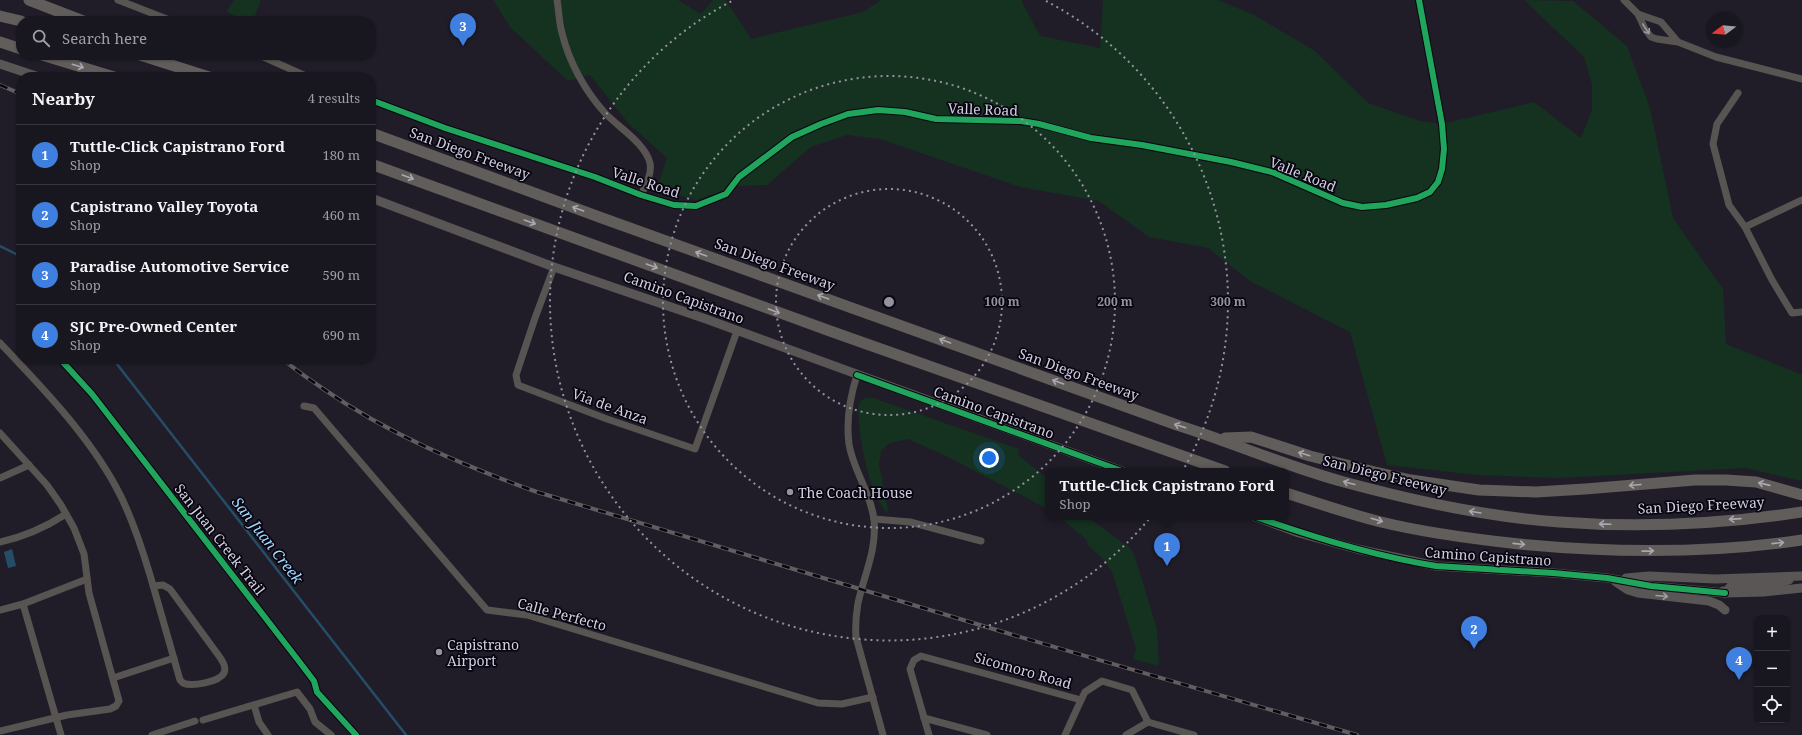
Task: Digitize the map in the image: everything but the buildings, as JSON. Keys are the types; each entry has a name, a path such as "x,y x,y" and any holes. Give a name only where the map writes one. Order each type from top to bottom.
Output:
{"highway":[{"path":"29,0 70,16"},
{"path":"0,16 16,21"},
{"path":"0,42 16,47"},
{"path":"58,60 98,72"},
{"path":"160,60 194,72"},
{"name":"San Diego Freeway","path":"376,135 1170,423 1217,438 1304,470 1344,482 1428,503 1508,517 1559,522 1618,524 1691,523 1774,516 1802,512"},
{"path":"376,166 837,334 1217,468"},
{"path":"1217,438 1251,438 1310,456 1382,474 1411,480 1479,490 1543,491 1695,480 1726,480 1756,482 1802,495"},
{"path":"1289,493 1381,522 1478,540 1562,548 1610,551 1681,550 1730,548 1802,540"}],"main road":[{"path":"0,64 23,72"},
{"name":"Camino Capistrano","path":"376,200 554,267 672,306 1114,468"},
{"name":"Camino Capistrano","path":"1264,520 1299,533 1356,549 1436,566 1553,573 1651,586 1725,593 1764,592 1802,588"},
{"name":"Camino Capistrano","path":"1613,580 1668,576 1715,579 1801,576"},
{"path":"1636,578 1714,584 1725,593 1731,586 1776,584 1801,576"},
{"path":"1613,580 1628,590 1638,594 1709,601 1719,604 1725,610"}],"street":[{"path":"118,0 159,16"},
{"path":"557,0 562,33 573,64 590,95 606,114 639,145 650,162 650,174 641,195"},
{"name":"Valle Road","path":"376,102 445,128 595,177 641,195 674,205 696,206 726,194 739,177 792,137 848,114 878,110 905,112 936,119 1039,124 1091,138 1142,145 1231,162 1272,172 1343,203 1362,207 1386,205 1417,198 1430,192 1438,182 1444,149 1435,85 1419,0"},
{"path":"1624,0 1638,14 1644,28 1651,37 1664,41 1678,42 1716,57 1802,79"},
{"path":"1638,14 1661,22 1678,42"},
{"path":"270,60 297,72"},
{"path":"1738,93 1716,124 1713,144 1729,205 1745,227 1772,280 1792,313 1802,312"},
{"path":"1745,227 1802,200"},
{"name":"Via de Anza","path":"554,267 516,375 518,385 621,424 695,449 737,331"},
{"path":"0,343 16,360"},
{"path":"20,364 40,385 104,465 130,514 153,586 180,680 183,683 194,685 216,679 224,673 223,662 170,589 163,585 153,586"},
{"path":"857,375 851,393 849,445 867,493 874,519 872,554 861,590 855,620 856,637 883,735"},
{"name":"Calle Perfecto","path":"304,406 314,408 487,610 527,615 818,703 842,704 873,697"},
{"path":"0,433 47,485 74,528 84,554 89,593 119,701 116,706 110,709 56,718 0,731"},
{"path":"0,478 29,465"},
{"path":"0,542 26,534 52,523 66,514"},
{"path":"874,519 910,522 981,541"},
{"path":"0,610 22,604 87,579"},
{"path":"22,604 61,735"},
{"name":"Sicomoro Road","path":"924,718 911,676 911,664 917,657 926,656 1081,700 1085,692 1102,681 1132,690 1148,722"},
{"path":"113,678 174,658"},
{"path":"203,720 297,692 310,709 315,722 331,735"},
{"path":"1066,735 1081,700"},
{"path":"254,705 259,722 268,735"},
{"path":"924,718 929,735"},
{"path":"924,718 988,735"},
{"path":"152,735 194,721"},
{"path":"1126,735 1148,722 1194,735"}],"green space":[{"path":"234,0 261,0 255,16 236,16 226,12"},
{"path":"493,0 678,0 701,14 713,0 726,0 751,39 863,12 881,0 1021,0 1040,36 1100,48 1103,0 1218,0 1254,15 1315,51 1368,103 1420,121 1442,124 1534,102 1581,138 1592,110 1592,84 1584,57 1524,0 1573,1 1627,46 1650,108 1673,218 1723,289 1726,344 1802,375 1802,481 1745,468 1558,478 1477,475 1387,465 1350,332 1250,281 1208,248 1149,237 1099,201 1020,187 880,139 847,135 811,147 767,185 737,186 696,200 663,191 659,181 667,158 628,123 590,75 568,81 510,27"},
{"path":"874,398 1019,449 1018,455 1045,477 1045,507 950,458 908,439 890,443 881,451 879,464 889,515 882,507 877,496 864,458 858,414 859,403 862,399"},
{"path":"1063,520 1091,520 1130,548 1135,557 1157,629 1159,666 1133,659 1136,649 1113,574 1104,560 1088,545 1086,539"}],"water":[{"path":"12,549 16,566 8,568 4,552"}],"waterway":[{"name":"San Juan Creek","path":"0,246 16,254"},
{"name":"San Juan Creek","path":"117,364 406,735"}],"railway":[{"path":"0,85 16,92"},
{"path":"289,364 347,405 399,434 481,471 537,492 1010,634 1357,735"}],"cycle path":[{"path":"376,102 445,128 595,177 641,195 674,205 696,206 726,194 739,177 792,137 848,114 878,110 905,112 936,119 1021,121 1039,124 1091,138 1142,145 1231,162 1272,172 1343,203 1362,207 1386,205 1417,198 1430,192 1438,182 1442,169 1444,149 1442,124 1419,0"},
{"name":"San Juan Creek Trail","path":"65,364 92,394 298,660 314,681 317,692 356,735"},
{"path":"857,375 1114,468"},
{"path":"1265,520 1345,546 1436,566 1553,573 1607,578 1651,586 1725,593"}],"place":[{"name":"Paradise Automotive Service","path":"463,46"},
{"name":"The Coach House","path":"790,492"},
{"name":"Tuttle-Click Capistrano Ford","path":"1167,566"},
{"name":"Capistrano Valley Toyota","path":"1474,649"},
{"name":"Capistrano Airport","path":"439,652"},
{"name":"SJC Pre-Owned Center","path":"1739,680"}]}
